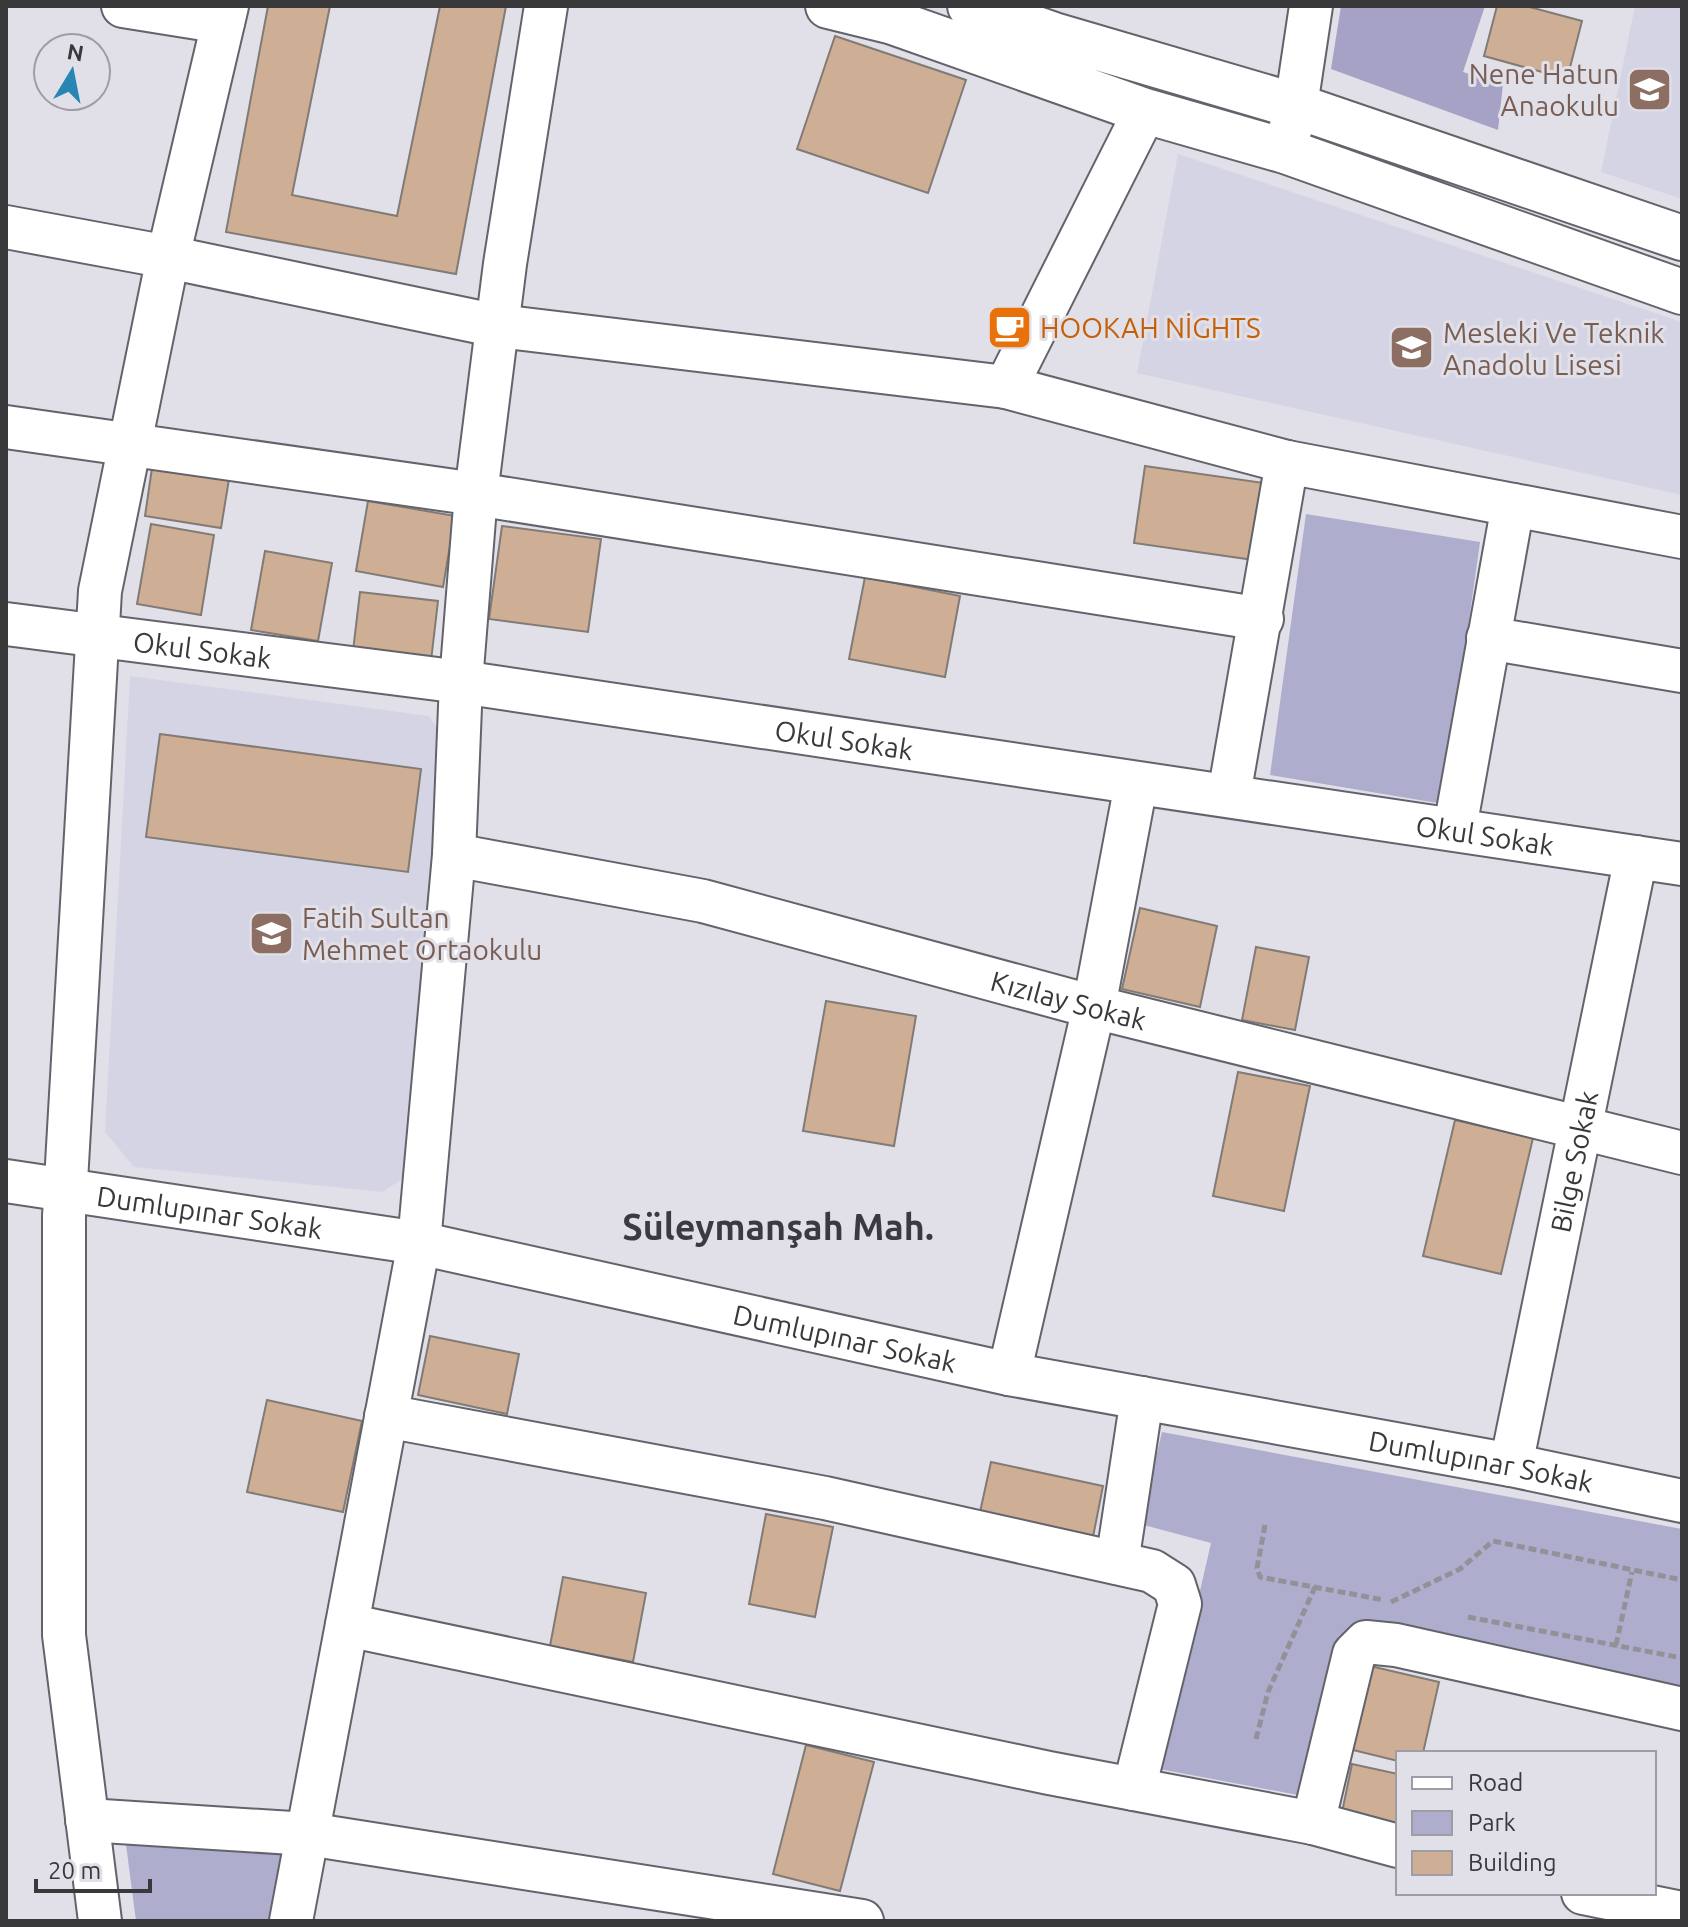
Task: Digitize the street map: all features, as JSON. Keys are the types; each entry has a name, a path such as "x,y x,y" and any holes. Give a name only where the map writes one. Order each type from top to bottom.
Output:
{"street":[{"path":"100,1921 64,1635 66,1189 97,636 100,591 129,445 168,257 225,14 123,6"},
{"path":"291,1921 419,1243 454,855 461,682 476,494 546,6"},
{"path":"828,6 895,14 1145,111 1285,151 1682,292"},
{"path":"970,6 1054,35 1296,106 1682,238"},
{"path":"1285,151 1296,106 1311,6"},
{"path":"1006,387 1145,111"},
{"path":"6,227 168,257 498,326 1006,387 1287,462 1682,537"},
{"path":"6,427 476,494 1262,619"},
{"path":"1229,795 1287,462"},
{"path":"1455,828 1513,505"},
{"name":"Okul Sokak","path":"6,624 461,682 1682,864"},
{"path":"1488,638 1682,671"},
{"path":"1009,1374 1094,1007 1136,784"},
{"name":"Kızılay Sokak","path":"454,855 703,901 1094,1007 1682,1153"},
{"name":"Bilge Sokak","path":"1511,1465 1636,857"},
{"name":"Dumlupınar Sokak","path":"6,1181 419,1243 1009,1374 1511,1465 1682,1501"},
{"path":"1117,1563 1142,1398"},
{"path":"386,1416 825,1498 1152,1571 1174,1585 1180,1604 1134,1789"},
{"path":"347,1625 1134,1789 1313,1823 1396,1845"},
{"path":"1313,1823 1354,1654 1366,1642 1396,1645 1682,1709"},
{"path":"87,1820 308,1834 862,1921"},
{"path":"1593,1895 1682,1913"}],"path":[{"path":"1265,1525 1257,1568 1260,1577 1406,1605"},
{"path":"1391,1602 1460,1569 1493,1541 1682,1580"},
{"path":"1616,1645 1632,1572"},
{"path":"1256,1739 1268,1692 1315,1587"},
{"path":"1466,1616 1682,1658"}],"shaded area":[{"path":"1341,6 1485,6 1463,72 1503,84 1498,130 1331,69"},
{"name":"Nene Hatun Anaokulu","path":"1635,6 1682,6 1682,199 1601,172"},
{"name":"Mesleki Ve Teknik Anadolu Lisesi","path":"1178,154 1682,322 1682,495 1137,373"},
{"name":"Fatih Sultan Mehmet Ortaokulu","path":"130,676 429,716 442,735 406,1176 383,1192 134,1167 105,1132"}],"green space":[{"path":"1306,514 1480,542 1443,804 1270,775"},
{"path":"1162,1432 1682,1529 1682,1689 1362,1622 1339,1637 1298,1795 1159,1769 1211,1543 1140,1524"},
{"path":"125,1837 287,1851 275,1921 136,1921"}],"building":[{"path":"268,6 330,6 292,195 397,216 440,6 506,6 456,274 226,232"},
{"path":"1497,6 1526,6 1582,21 1567,79 1484,56"},
{"path":"835,36 966,80 928,193 797,149"},
{"path":"1145,466 1264,483 1254,560 1134,543"},
{"path":"152,468 229,479 221,528 145,516"},
{"path":"368,501 455,516 443,587 356,571"},
{"path":"151,524 214,535 201,615 137,604"},
{"path":"502,526 601,539 588,632 489,619"},
{"path":"265,551 332,563 318,641 251,630"},
{"path":"865,577 960,596 945,677 849,659"},
{"path":"360,592 438,601 431,661 353,651"},
{"path":"160,734 421,769 408,872 146,837"},
{"path":"1140,908 1217,926 1200,1007 1122,989"},
{"path":"1256,947 1309,957 1295,1030 1242,1020"},
{"path":"826,1001 916,1016 894,1146 803,1131"},
{"path":"1238,1072 1310,1086 1284,1211 1213,1196"},
{"path":"1455,1120 1533,1138 1501,1274 1423,1256"},
{"path":"430,1336 519,1354 507,1414 418,1395"},
{"path":"267,1400 362,1421 343,1512 247,1492"},
{"path":"991,1462 1103,1486 1093,1537 980,1512"},
{"path":"766,1514 833,1527 815,1617 749,1604"},
{"path":"563,1577 646,1593 633,1662 550,1646"},
{"path":"1370,1666 1439,1682 1423,1751 1396,1751 1396,1761 1349,1749"},
{"path":"806,1745 874,1762 840,1891 773,1874"},
{"path":"1352,1764 1396,1774 1396,1830 1341,1817"}],"place":[{"name":"Nene Hatun Anaokulu","path":"1650,89"},
{"name":"HOOKAH NİGHTS","path":"1009,327"},
{"name":"Mesleki Ve Teknik Anadolu Lisesi","path":"1412,348"},
{"name":"Fatih Sultan Mehmet Ortaokulu","path":"271,933"}],"district":[{"name":"Süleymanşah Mah.","path":"778,1226"}]}
